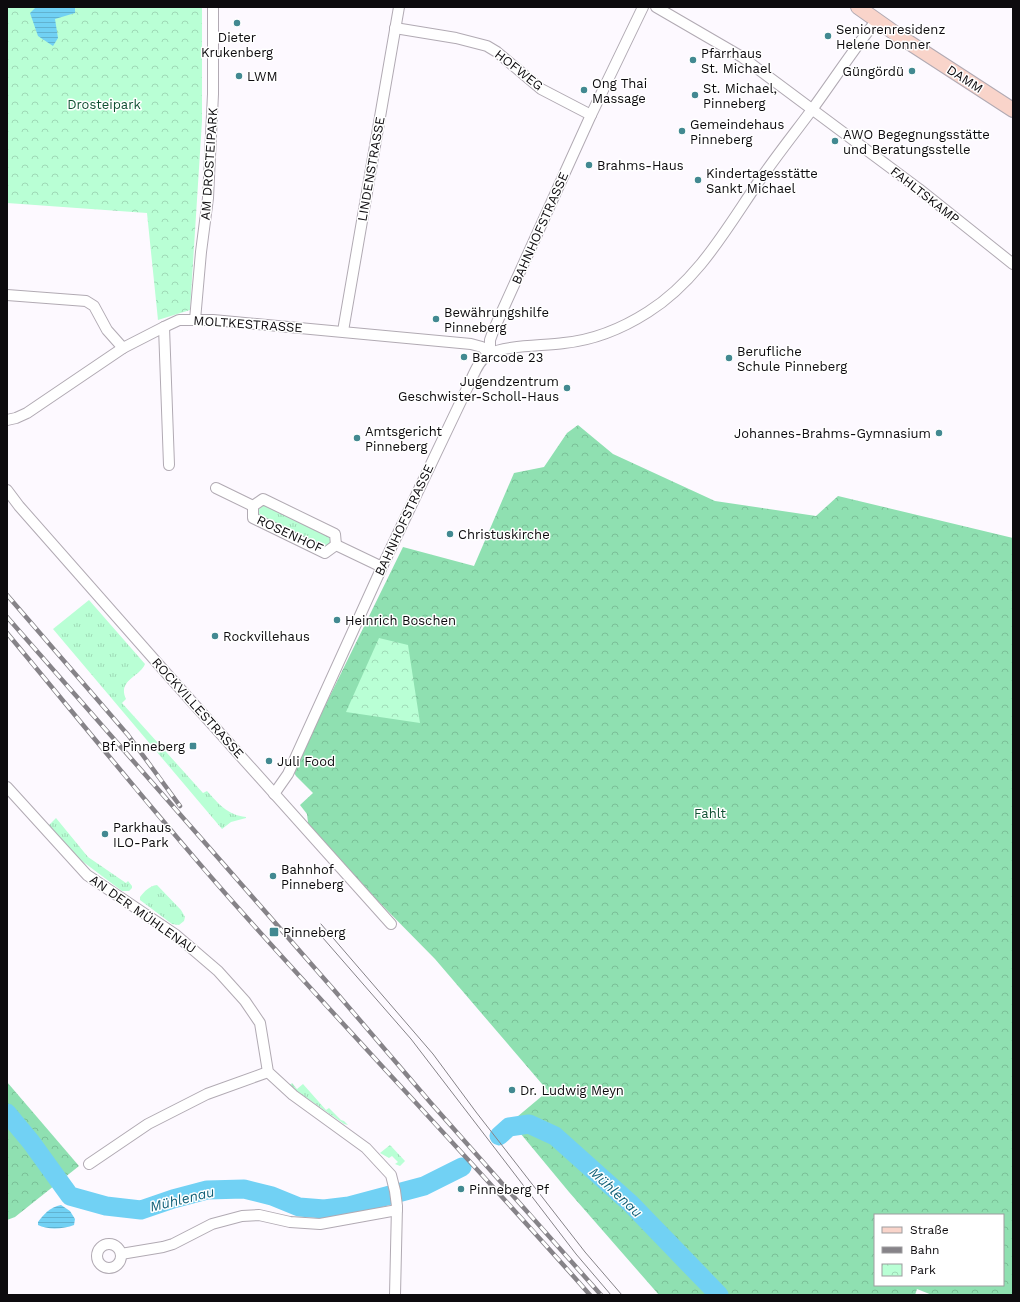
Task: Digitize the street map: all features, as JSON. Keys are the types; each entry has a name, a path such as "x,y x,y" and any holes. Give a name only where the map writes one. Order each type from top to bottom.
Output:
{"main road":[{"name":"DAMM","path":"858,7 876,21 1013,110"}],"street":[{"name":"AM DROSTEIPARK","path":"195,320 201,252 208,198 213,94 213,7"},
{"name":"LINDENSTRASSE","path":"343,331 399,7"},
{"name":"BAHNHOFSTRASSE","path":"274,794 288,774 382,567 474,374 484,358 490,354 490,340 494,329 591,116 643,7"},
{"name":"FAHLTSKAMP","path":"656,7 734,51 919,189 1013,264"},
{"path":"490,354 501,350 565,343 591,338 620,328 649,311 670,296 695,272 717,245 757,183 876,21"},
{"name":"HOFWEG","path":"396,28 456,38 487,46 497,52 541,89 591,116"},
{"path":"7,295 86,301 94,306 107,330 123,348"},
{"name":"MOLTKESTRASSE","path":"7,420 28,413 123,348 179,320 343,331 470,344 482,347 490,354"},
{"path":"164,327 169,465"},
{"name":"ROSENHOF","path":"216,488 253,506"},
{"name":"ROCKVILLESTRASSE","path":"7,490 19,506 167,674 391,924"},
{"name":"ROSENHOF","path":"253,506 263,500 270,503 335,534 336,545"},
{"name":"ROSENHOF","path":"253,506 253,518 318,550 325,553 336,545"},
{"name":"ROSENHOF","path":"336,545 382,567"},
{"name":"AN DER MÜHLENAU","path":"7,787 87,875 176,935 218,971 245,1001 260,1023 268,1072"},
{"path":"89,1164 148,1124 207,1094 268,1072 293,1096 366,1148 391,1175 397,1208 395,1295"},
{"path":"121,1254 173,1244 212,1224 242,1216 258,1215 290,1222 320,1224 397,1208"}],"green space":[{"name":"Drosteipark","path":"7,7 202,7 202,121 190,310 158,320 147,213 7,203"},
{"name":"Fahlt","path":"578,425 613,454 715,501 816,516 838,496 1013,538 1013,1295 932,1295 917,1289 915,1295 659,1295 569,1192 511,1122 548,1091 435,959 309,831 307,814 300,805 313,793 293,771 403,547 474,566 514,473 544,467 567,433"},
{"path":"266,504 328,533 330,543 326,547 322,547 258,517 256,507"},
{"path":"89,600 145,664 124,687 126,699 122,703 203,793 207,791 228,811 246,818 231,822 222,829 53,629"},
{"path":"379,638 408,645 420,723 346,712"},
{"path":"56,818 88,857 126,883 128,881 132,888 129,891 122,891 70,852 47,827"},
{"path":"157,885 181,910 185,917 184,921 179,925 172,924 140,900 140,897 147,889"},
{"path":"7,1082 79,1166 15,1217 7,1220"},
{"path":"292,1083 297,1089 303,1084 326,1110 329,1108 348,1125 344,1124 294,1089 290,1085"},
{"path":"390,1145 405,1161 400,1166 395,1164 398,1162 392,1156 389,1158 380,1153"}],"water":[{"path":"36,7 75,7 75,13 55,19 58,38 53,46 38,36 30,13"},
{"path":"61,1205 70,1211 75,1219 74,1225 46,1228 38,1225 38,1222 48,1211"}],"waterway":[{"name":"Mühlenau","path":"7,1113 31,1142 70,1196 106,1206 141,1210 173,1199 207,1190 244,1189 272,1196 299,1207 324,1209 349,1206 424,1186 462,1167"},
{"name":"Mühlenau","path":"499,1136 509,1127 529,1124 555,1136 631,1204 719,1295"}],"tram line":[{"path":"321,924 433,1054 476,1112 585,1252 622,1295"},
{"path":"316,930 411,1039 576,1254 611,1295"}],"railway":[{"path":"7,595 128,735 180,806"},
{"path":"7,617 334,990 430,1102 601,1295"},
{"path":"7,633 147,802 232,901 590,1295"}],"place":[{"name":"Dieter Krukenberg","path":"237,23"},
{"name":"Seniorenresidenz Helene Donner","path":"828,36"},
{"name":"Pfarrhaus St. Michael","path":"693,60"},
{"name":"Güngördü","path":"912,71"},
{"name":"LWM","path":"239,76"},
{"name":"Ong Thai Massage","path":"584,90"},
{"name":"St. Michael, Pinneberg","path":"695,95"},
{"name":"Gemeindehaus Pinneberg","path":"682,131"},
{"name":"AWO Begegnungsstätte und Beratungsstelle","path":"835,141"},
{"name":"Brahms-Haus","path":"589,165"},
{"name":"Kindertagesstätte Sankt Michael","path":"698,180"},
{"name":"Bewährungshilfe Pinneberg","path":"436,319"},
{"name":"Barcode 23","path":"464,357"},
{"name":"Berufliche Schule Pinneberg","path":"729,358"},
{"name":"Jugendzentrum Geschwister-Scholl-Haus","path":"567,388"},
{"name":"Johannes-Brahms-Gymnasium","path":"939,433"},
{"name":"Amtsgericht Pinneberg","path":"357,438"},
{"name":"Christuskirche","path":"450,534"},
{"name":"Heinrich Boschen","path":"337,620"},
{"name":"Rockvillehaus","path":"215,636"},
{"name":"Bf. Pinneberg","path":"193,746"},
{"name":"Juli Food","path":"269,761"},
{"name":"Parkhaus ILO-Park","path":"105,834"},
{"name":"Bahnhof Pinneberg","path":"273,876"},
{"name":"Pinneberg","path":"274,932"},
{"name":"Dr. Ludwig Meyn","path":"512,1090"},
{"name":"Pinneberg Pf","path":"461,1189"}]}
